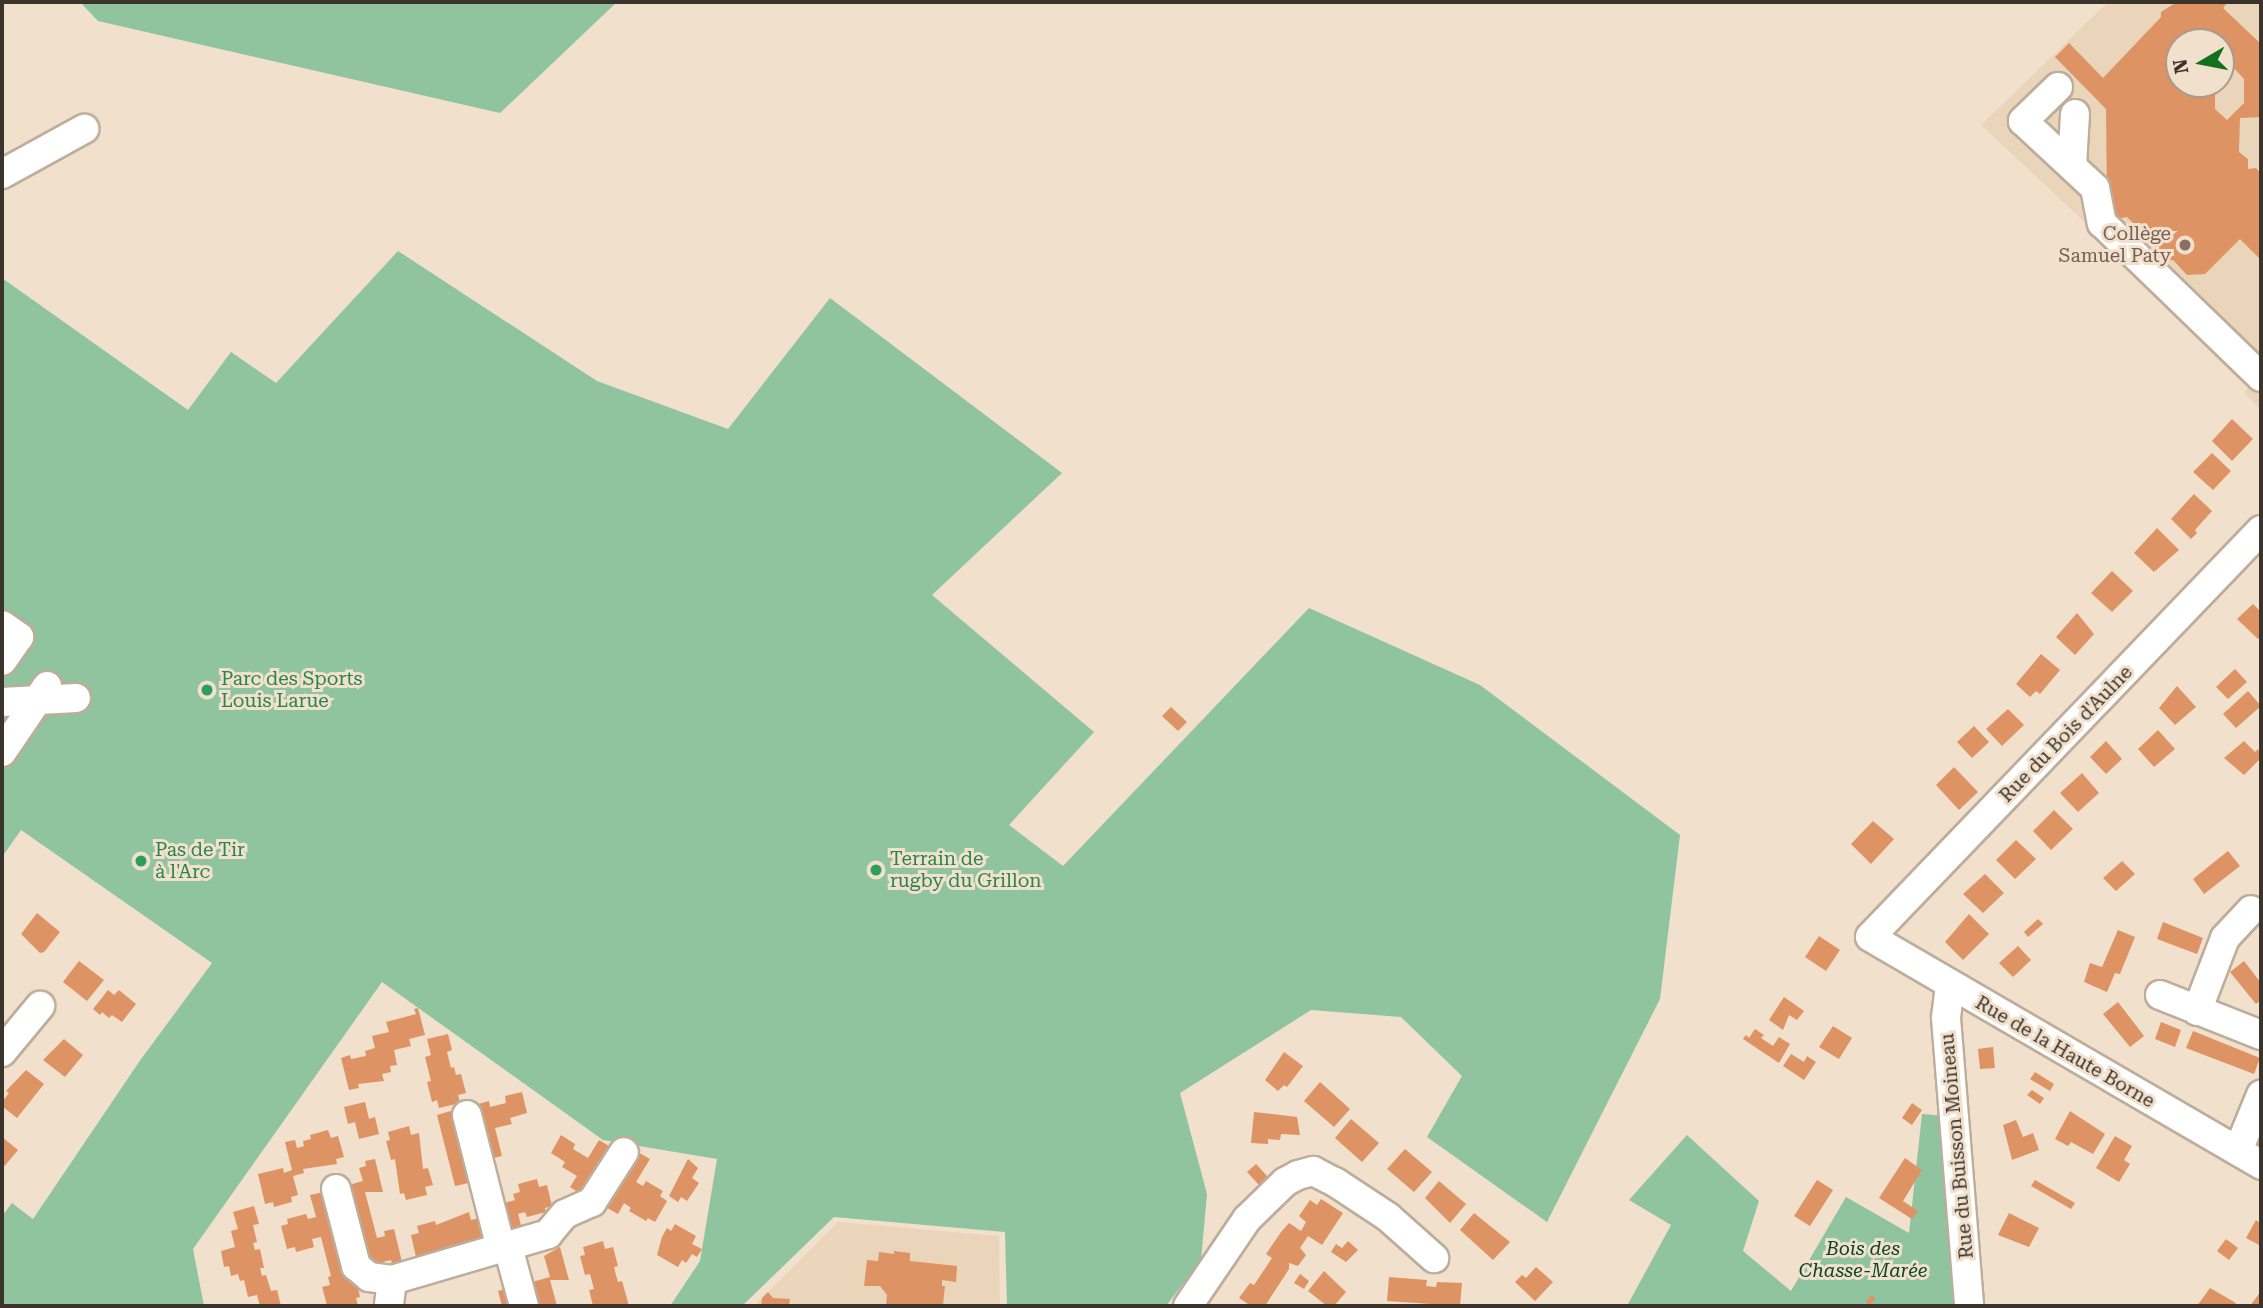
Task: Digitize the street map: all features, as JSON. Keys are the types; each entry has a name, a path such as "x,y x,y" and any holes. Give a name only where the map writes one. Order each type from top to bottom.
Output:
{"street":[{"path":"2057,87 2023,121 2095,188 2102,223 2261,377"},
{"path":"2072,166 2075,114"},
{"path":"2,174 84,129"},
{"name":"Rue du Bois d'Aulne","path":"1870,937 2261,530"},
{"path":"2,625 19,637 2,661"},
{"path":"2,702 42,693 76,698"},
{"path":"2,751 42,693"},
{"path":"2197,1011 2225,938 2251,911"},
{"name":"Rue de la Haute Borne","path":"1870,937 2249,1158"},
{"name":"Rue du Buisson Moineau","path":"1950,985 1946,1018 1969,1306"},
{"path":"2160,995 2261,1035"},
{"path":"2,1052 40,1006"},
{"path":"2249,1158 2261,1095"},
{"path":"467,1115 524,1306"},
{"path":"336,1189 356,1266 391,1293 548,1234 565,1214 592,1202 624,1152"},
{"path":"1188,1306 1247,1219 1298,1175 1313,1171 1381,1227 1434,1258"}],"shaded area":[{"name":"Collège Samuel Paty","path":"2108,2 2261,2 2261,411 2244,392 2255,381 1981,125"},
{"path":"838,1222 999,1236 1000,1306 754,1306"}],"green space":[{"path":"80,2 617,2 500,113 98,21"},
{"path":"398,251 597,381 728,429 830,298 1062,473 932,595 1094,732 1009,825 1063,866 1309,608 1480,685 1680,835 1660,999 1547,1222 1427,1137 1462,1076 1401,1017 1311,1010 1180,1093 1207,1194 1201,1260 1166,1306 1007,1306 1005,1232 834,1217 742,1306 670,1306 700,1261 717,1159 603,1140 382,982 193,1249 204,1306 2,1306 2,1216 12,1203 33,1219 139,1062 212,963 21,830 2,857 2,278 188,410 231,352 276,383"},
{"name":"Bois des Chasse-Marée","path":"1922,1114 1945,1116 1958,1306 1627,1306 1671,1225 1629,1200 1687,1135 1759,1201 1743,1251 1791,1291 1846,1197 1909,1233"}],"building":[{"path":"2177,2 2228,2 2223,8 2261,44 2261,117 2240,118 2239,152 2248,159 2248,169 2256,168 2261,174 2261,260 2240,239 2205,274 2187,275 2173,260 2161,261 2152,253 2152,242 2127,217 2116,219 2107,209 2106,109 2055,57 2069,43 2103,78 2161,17 2161,12"},
{"path":"2232,419 2253,439 2232,461 2212,441"},
{"path":"2212,453 2231,471 2213,490 2193,472"},
{"path":"2194,494 2212,511 2195,530 2197,533 2191,539 2171,519"},
{"path":"2157,528 2179,550 2154,572 2134,553"},
{"path":"2112,571 2133,591 2112,612 2091,593"},
{"path":"2253,604 2261,612 2261,636 2258,639 2237,619"},
{"path":"2077,613 2094,634 2075,655 2056,637"},
{"path":"2041,654 2060,670 2040,694 2036,691 2030,697 2016,684"},
{"path":"2235,669 2247,682 2228,699 2216,687"},
{"path":"2177,686 2196,707 2175,725 2159,708"},
{"path":"2248,691 2261,706 2236,728 2223,714"},
{"path":"1171,707 1187,722 1178,731 1162,716"},
{"path":"2008,709 2024,725 2002,746 1986,729"},
{"path":"1974,726 1989,742 1972,758 1957,742"},
{"path":"2158,730 2175,749 2154,767 2138,749"},
{"path":"2106,741 2122,759 2106,774 2090,757"},
{"path":"2244,741 2255,752 2258,749 2261,758 2244,775 2224,758"},
{"path":"1954,767 1978,792 1959,810 1936,785"},
{"path":"2082,773 2099,793 2078,812 2060,793"},
{"path":"2054,810 2073,829 2051,850 2033,831"},
{"path":"1873,821 1894,839 1871,864 1851,844"},
{"path":"2016,840 2036,859 2015,879 1996,860"},
{"path":"2228,851 2240,866 2204,894 2193,879"},
{"path":"2122,861 2135,874 2116,891 2103,878"},
{"path":"1985,874 2004,893 1983,913 1963,894"},
{"path":"37,913 60,932 44,952 40,953 21,934"},
{"path":"1969,914 1989,934 1963,960 1945,942"},
{"path":"2038,919 2043,924 2028,937 2024,932"},
{"path":"2163,922 2203,938 2197,954 2157,939"},
{"path":"2118,930 2135,937 2120,974 2115,973 2107,992 2084,982 2090,963 2102,967"},
{"path":"1819,936 1840,950 1826,971 1805,957"},
{"path":"2018,946 2031,960 2013,977 1999,963"},
{"path":"79,961 104,980 87,1001 63,982"},
{"path":"2244,961 2261,983 2261,1000 2256,1004 2230,972"},
{"path":"108,990 114,995 119,990 136,1004 122,1022 112,1015 109,1018 102,1012 100,1015 93,1009"},
{"path":"1784,997 1804,1011 1797,1020 1789,1015 1783,1030 1769,1020"},
{"path":"2118,1002 2144,1036 2130,1047 2103,1014"},
{"path":"418,1008 425,1035 409,1039 411,1046 394,1050 397,1065 390,1066 391,1072 382,1074 384,1081 358,1084 359,1088 349,1090 341,1058 350,1055 351,1059 366,1056 365,1051 375,1048 372,1036 389,1032 386,1022 416,1014 414,1009"},
{"path":"2161,1022 2181,1030 2175,1047 2155,1039"},
{"path":"1833,1026 1852,1038 1839,1059 1819,1047"},
{"path":"1755,1029 1764,1035 1761,1038 1773,1046 1779,1037 1790,1044 1779,1063 1743,1039 1746,1035 1749,1038"},
{"path":"2193,1031 2260,1058 2254,1074 2186,1048"},
{"path":"448,1034 452,1050 447,1052 451,1068 454,1067 456,1075 461,1074 466,1093 458,1095 460,1103 439,1108 437,1100 432,1102 427,1082 431,1081 425,1057 431,1055 427,1039"},
{"path":"64,1039 83,1055 65,1077 43,1060"},
{"path":"1993,1047 1995,1068 1980,1069 1978,1049"},
{"path":"1284,1052 1303,1066 1287,1087 1284,1085 1278,1091 1265,1080"},
{"path":"1791,1054 1804,1062 1807,1056 1816,1062 1804,1080 1783,1066"},
{"path":"26,1070 44,1084 17,1118 2,1106 2,1102 9,1093 6,1091"},
{"path":"2035,1072 2054,1084 2050,1091 2030,1079"},
{"path":"1320,1082 1350,1109 1334,1127 1304,1101"},
{"path":"2032,1090 2044,1098 2040,1104 2027,1095"},
{"path":"522,1092 527,1113 510,1118 512,1124 495,1128 502,1156 485,1160 471,1106 489,1101 490,1107 506,1103 505,1096"},
{"path":"365,1102 369,1119 375,1117 379,1134 359,1139 355,1122 348,1124 344,1107"},
{"path":"1912,1103 1922,1110 1912,1125 1902,1118"},
{"path":"454,1110 473,1182 455,1186 437,1115"},
{"path":"2070,1111 2105,1134 2093,1154 2071,1142 2068,1146 2055,1139"},
{"path":"1254,1112 1297,1117 1300,1135 1281,1134 1280,1140 1268,1139 1268,1144 1251,1143"},
{"path":"1351,1119 1379,1143 1362,1162 1335,1138"},
{"path":"2016,1120 2023,1137 2033,1133 2039,1150 2012,1160 2003,1125"},
{"path":"409,1126 411,1135 419,1133 423,1169 428,1168 433,1185 425,1187 427,1195 406,1200 404,1193 400,1194 395,1159 391,1160 386,1141 390,1140 388,1132"},
{"path":"328,1130 331,1138 338,1136 344,1157 336,1159 337,1164 303,1169 304,1173 293,1176 298,1195 291,1197 292,1202 274,1207 273,1202 265,1204 258,1174 283,1168 284,1173 292,1170 285,1142 295,1140 297,1148 304,1146 303,1141 311,1139 310,1135"},
{"path":"561,1135 575,1144 573,1149 588,1158 599,1140 614,1149 586,1197 570,1187 577,1176 562,1167 565,1162 551,1153"},
{"path":"2115,1136 2132,1146 2124,1160 2130,1164 2119,1182 2096,1168"},
{"path":"2,1137 18,1150 2,1169"},
{"path":"1405,1149 1432,1172 1414,1192 1387,1169"},
{"path":"634,1150 650,1159 636,1182 643,1186 646,1181 663,1191 660,1196 667,1201 655,1222 648,1218 646,1221 629,1211 631,1208 624,1203 618,1214 602,1205"},
{"path":"1905,1158 1922,1170 1903,1201 1918,1211 1912,1219 1879,1198"},
{"path":"375,1159 383,1192 365,1192 377,1238 385,1236 384,1231 394,1229 402,1262 392,1264 391,1260 366,1266 345,1186 363,1181 359,1168 366,1166 365,1161"},
{"path":"688,1159 698,1168 692,1178 699,1183 687,1201 681,1197 678,1202 669,1196"},
{"path":"1256,1164 1268,1177 1259,1185 1247,1172"},
{"path":"537,1179 539,1187 547,1185 552,1206 545,1208 546,1212 527,1217 525,1212 518,1214 523,1233 504,1233 498,1209 506,1207 504,1203 515,1200 513,1194 520,1192 518,1184"},
{"path":"1817,1180 1833,1190 1810,1226 1794,1216"},
{"path":"2035,1180 2075,1203 2071,1209 2031,1186"},
{"path":"1439,1181 1466,1204 1450,1223 1425,1198"},
{"path":"328,1191 356,1278 360,1297 356,1298 358,1306 327,1305 322,1287 330,1285 328,1277 331,1276 321,1237 312,1239 314,1247 296,1252 295,1247 287,1249 281,1226 288,1224 287,1219 306,1214 308,1219 316,1217 310,1195"},
{"path":"1321,1199 1343,1213 1322,1245 1308,1236 1300,1248 1306,1255 1298,1266 1289,1263 1289,1269 1265,1306 1251,1306 1239,1298 1250,1283 1254,1285 1272,1258 1266,1254 1281,1232 1289,1223 1301,1231 1306,1222 1299,1216 1310,1200 1317,1205"},
{"path":"254,1206 259,1224 253,1225 257,1242 253,1243 255,1250 260,1249 264,1268 260,1268 262,1276 266,1275 271,1291 277,1290 281,1306 260,1306 257,1295 248,1297 244,1280 240,1281 238,1274 231,1276 229,1266 224,1267 221,1251 235,1247 231,1231 238,1229 233,1212"},
{"path":"469,1212 471,1220 479,1218 485,1239 459,1250 458,1246 443,1250 444,1254 426,1259 424,1254 416,1257 411,1235 419,1233 417,1226 435,1221 436,1225"},
{"path":"1474,1213 1510,1242 1493,1260 1460,1230"},
{"path":"2009,1213 2039,1228 2029,1247 1998,1235"},
{"path":"2256,1220 2261,1224 2261,1246 2246,1238"},
{"path":"675,1224 696,1236 692,1244 702,1249 697,1257 692,1254 686,1263 682,1260 678,1267 657,1255 667,1228 671,1231"},
{"path":"2226,1239 2238,1248 2229,1260 2217,1251"},
{"path":"603,1241 605,1249 613,1247 618,1266 614,1267 616,1275 618,1282 622,1281 629,1306 593,1306 589,1290 594,1289 590,1274 585,1275 580,1256 585,1255 583,1247"},
{"path":"1348,1241 1358,1250 1346,1262 1331,1252 1336,1244 1342,1248"},
{"path":"560,1247 569,1280 550,1280 557,1306 539,1306 532,1282 550,1277 544,1256"},
{"path":"894,1251 910,1253 910,1261 957,1266 956,1282 942,1280 942,1286 945,1286 943,1305 886,1306 887,1295 880,1286 864,1286 867,1260 878,1261 879,1252 894,1254"},
{"path":"1536,1267 1553,1282 1535,1301 1515,1282 1522,1275 1526,1278"},
{"path":"1917,1268 1923,1272 1919,1279 1913,1276"},
{"path":"1324,1271 1346,1292 1334,1306 1327,1306 1308,1291"},
{"path":"1300,1274 1309,1281 1304,1289 1294,1283"},
{"path":"1389,1277 1427,1280 1426,1286 1436,1287 1437,1282 1462,1283 1460,1306 1387,1301"},
{"path":"516,1286 521,1306 502,1306 498,1291"},
{"path":"2210,1288 2236,1303 2233,1306 2197,1306"},
{"path":"2261,1291 2261,1306 2250,1306"},
{"path":"768,1292 773,1298 790,1299 789,1306 761,1306 762,1298"},
{"path":"1871,1295 1876,1298 1870,1305 1866,1302"}],"place":[{"name":"Collège Samuel Paty","path":"2185,245"},
{"name":"Parc des Sports Louis Larue","path":"207,690"},
{"name":"Pas de Tir à l'Arc","path":"141,861"},
{"name":"Terrain de rugby du Grillon","path":"876,870"}]}
